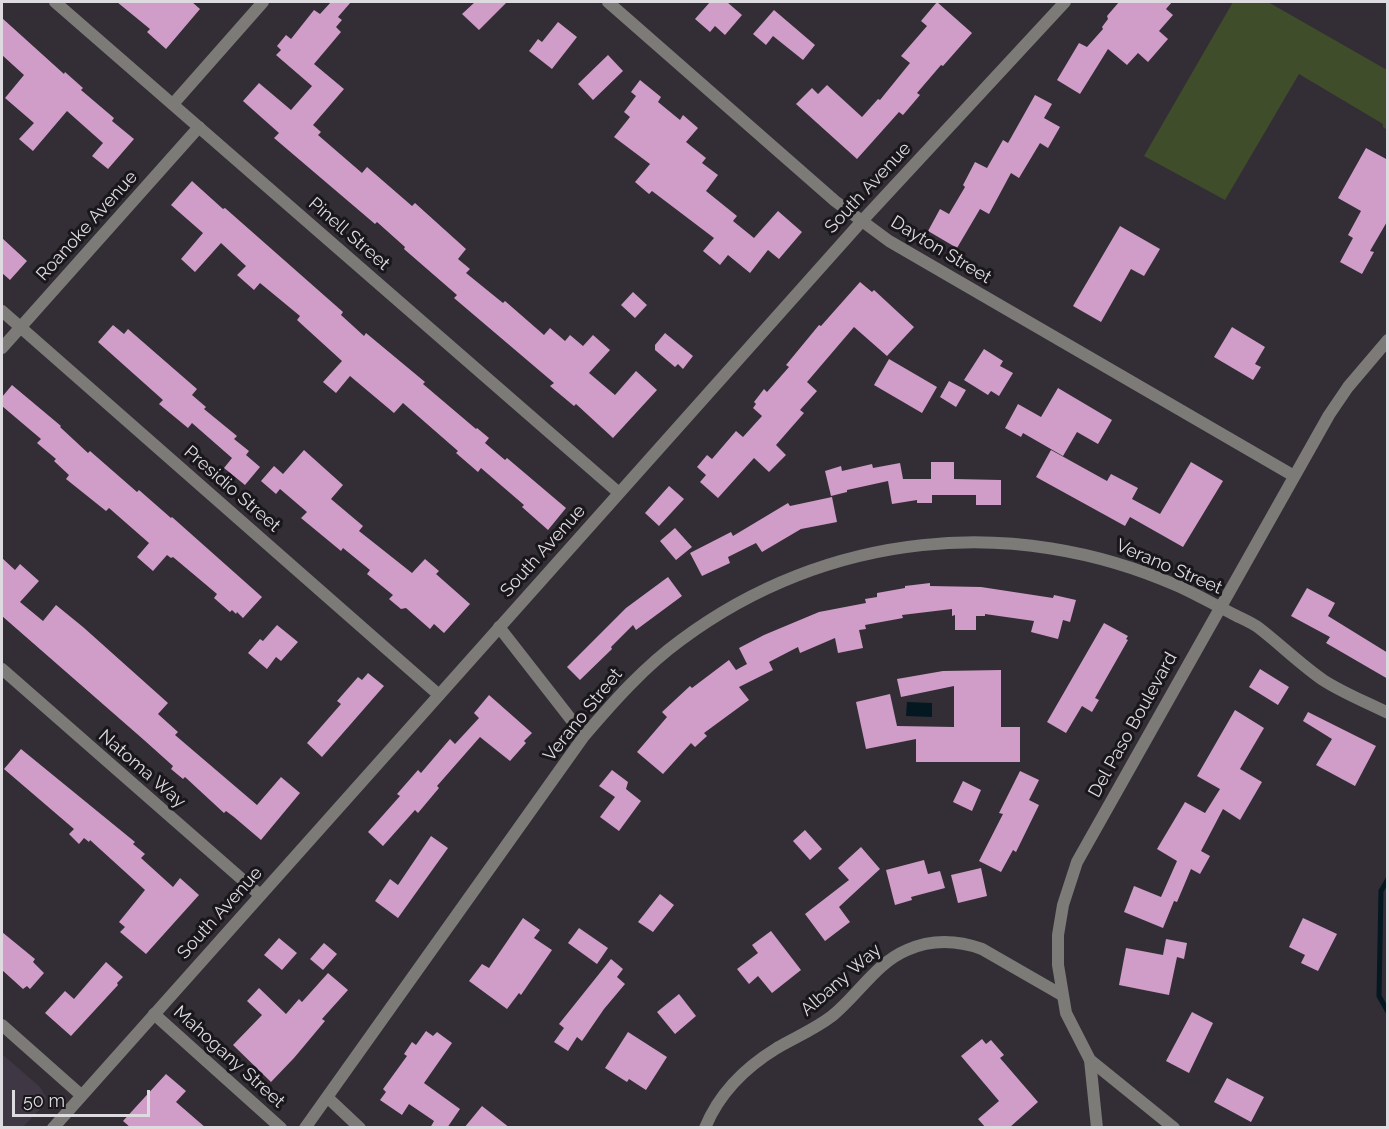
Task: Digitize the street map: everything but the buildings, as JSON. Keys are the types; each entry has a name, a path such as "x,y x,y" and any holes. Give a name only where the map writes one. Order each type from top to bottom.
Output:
{"street":[{"name":"Pinell Street","path":"55,2 619,493"},
{"path":"173,104 263,2"},
{"name":"Dayton Street","path":"608,2 861,222 889,241 1294,476"},
{"name":"South Avenue","path":"53,1128 861,222 1065,2"},
{"name":"Roanoke Avenue","path":"2,348 199,127"},
{"name":"Presidio Street","path":"2,311 439,694"},
{"name":"Del Paso Boulevard","path":"1174,1128 1090,1060 1066,1013 1058,965 1058,935 1062,905 1074,869 1294,476 1348,387 1388,340"},
{"name":"Verano Street","path":"305,1128 584,736 616,698 640,674 707,621 752,595 798,574 847,558 897,548 947,542 988,542 1049,547 1099,558 1132,567 1179,587 1258,627 1323,680 1388,713"},
{"path":"499,627 584,736"},
{"name":"Natoma Way","path":"2,669 260,895"},
{"name":"Albany Way","path":"705,1128 724,1093 755,1062 831,1017 855,996 883,965 917,945 944,941 963,943 982,949 1062,995"},
{"name":"Mahogany Street","path":"154,1014 281,1128"},
{"path":"2,1025 81,1095"},
{"path":"1090,1060 1097,1128"},
{"path":"327,1097 360,1128"}],"shaded area":[{"path":"2,1054 40,1087 46,1097 44,1105 23,1127 2,1127"}],"green space":[{"path":"1233,2 1268,2 1387,70 1387,130 1383,124 1299,74 1225,200 1144,156"}],"water":[{"path":"907,702 932,703 932,717 906,716"}],"waterway":[{"path":"1388,879 1381,891 1379,996 1388,1012"}]}
